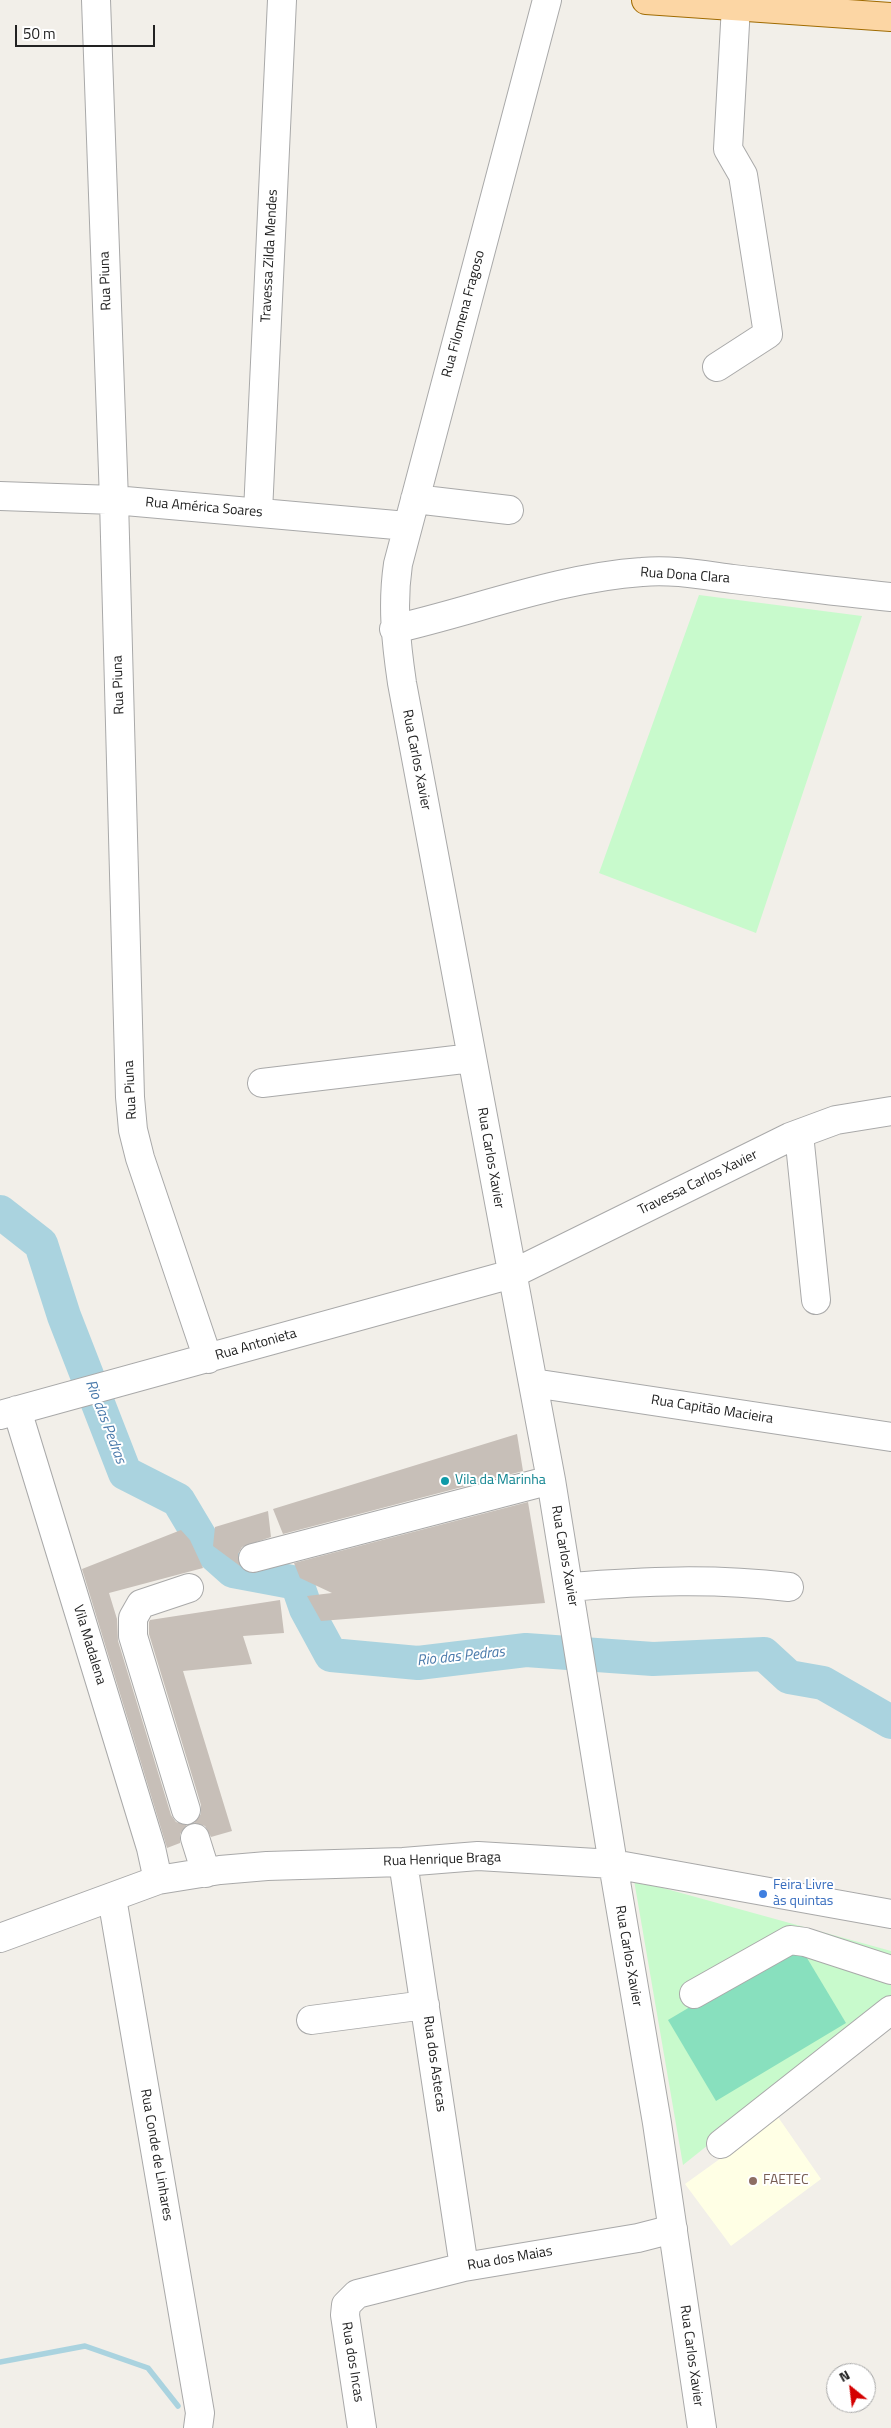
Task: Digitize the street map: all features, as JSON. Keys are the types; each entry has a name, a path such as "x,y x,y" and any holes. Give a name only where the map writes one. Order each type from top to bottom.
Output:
{"main road":[{"path":"646,0 891,17"}],"street":[{"name":"Rua Piuna","path":"96,0 114,500 130,1097 133,1130 140,1158 208,1359"},
{"name":"Travessa Zilda Mendes","path":"258,512 282,0"},
{"name":"Rua Filomena Fragoso","path":"394,629 394,593 407,526 547,0"},
{"path":"716,366 768,334 743,176 728,149 736,6"},
{"name":"Rua América Soares","path":"0,496 114,500 407,526"},
{"path":"415,499 509,510"},
{"name":"Rua Dona Clara","path":"394,629 449,616 560,584 610,574 644,571 685,573 891,598"},
{"name":"Rua Carlos Xavier","path":"394,629 402,683 551,1480 582,1661 613,1864 657,2123 702,2428"},
{"path":"262,1083 472,1058"},
{"name":"Travessa Carlos Xavier","path":"512,1274 799,1134 836,1120 891,1111"},
{"path":"799,1134 816,1300"},
{"name":"Rua Antonieta","path":"8,1413 512,1274"},
{"name":"Rua Capitão Macieira","path":"533,1383 891,1437"},
{"name":"Vila Madalena","path":"8,1413 151,1848 158,1880"},
{"path":"253,1558 551,1480"},
{"path":"569,1586 680,1580 743,1582 789,1588"},
{"path":"186,1810 133,1636 133,1618 142,1604 189,1588"},
{"path":"195,1838 206,1873"},
{"name":"Rua Henrique Braga","path":"0,1938 158,1880 267,1866 403,1862 478,1856 613,1864 891,1914"},
{"name":"Rua dos Astecas","path":"403,1862 464,2267"},
{"name":"Rua Conde de Linhares","path":"112,1898 202,2423"},
{"path":"694,1994 790,1940 805,1942 891,1970"},
{"path":"311,2020 425,2005"},
{"path":"721,2144 891,2010"},
{"name":"Rua dos Maias","path":"351,2298 365,2290 464,2267 638,2238 673,2229"},
{"name":"Rua dos Incas","path":"351,2298 346,2305 345,2315 362,2428"}],"shaded area":[{"name":"FAETEC","path":"778,2117 821,2179 731,2246 685,2184"}],"green space":[{"path":"699,595 862,616 756,933 599,873"},
{"path":"634,1880 891,1951 891,1999 683,2165"},
{"path":"798,1943 846,2023 716,2101 668,2020"}],"building":[{"path":"517,1434 523,1471 283,1534 273,1509"},
{"path":"528,1502 545,1603 321,1621 307,1596 332,1593 300,1578 294,1563"},
{"path":"268,1511 271,1537 242,1547 238,1554 240,1566 213,1546 215,1527"},
{"path":"181,1530 190,1540 203,1568 109,1593 117,1619 118,1641 171,1815 176,1822 187,1825 180,1834 180,1843 167,1848 82,1569"},
{"path":"280,1600 284,1633 243,1636 252,1664 183,1671 232,1831 211,1837 205,1826 194,1823 201,1814 201,1805 149,1634 149,1622 150,1620"}],"waterway":[{"name":"Rio das Pedras","path":"0,1212 41,1244 64,1316 125,1473 178,1500 206,1547 233,1571 297,1583 306,1609 331,1655 418,1663 526,1650 653,1659 764,1654 789,1677 823,1683 891,1722"},
{"path":"0,2362 85,2346 148,2368 178,2406"}],"place":[{"name":"Vila da Marinha","path":"445,1481"},
{"name":"Feira Livre às quintas","path":"763,1894"},
{"name":"FAETEC","path":"753,2181"}]}
